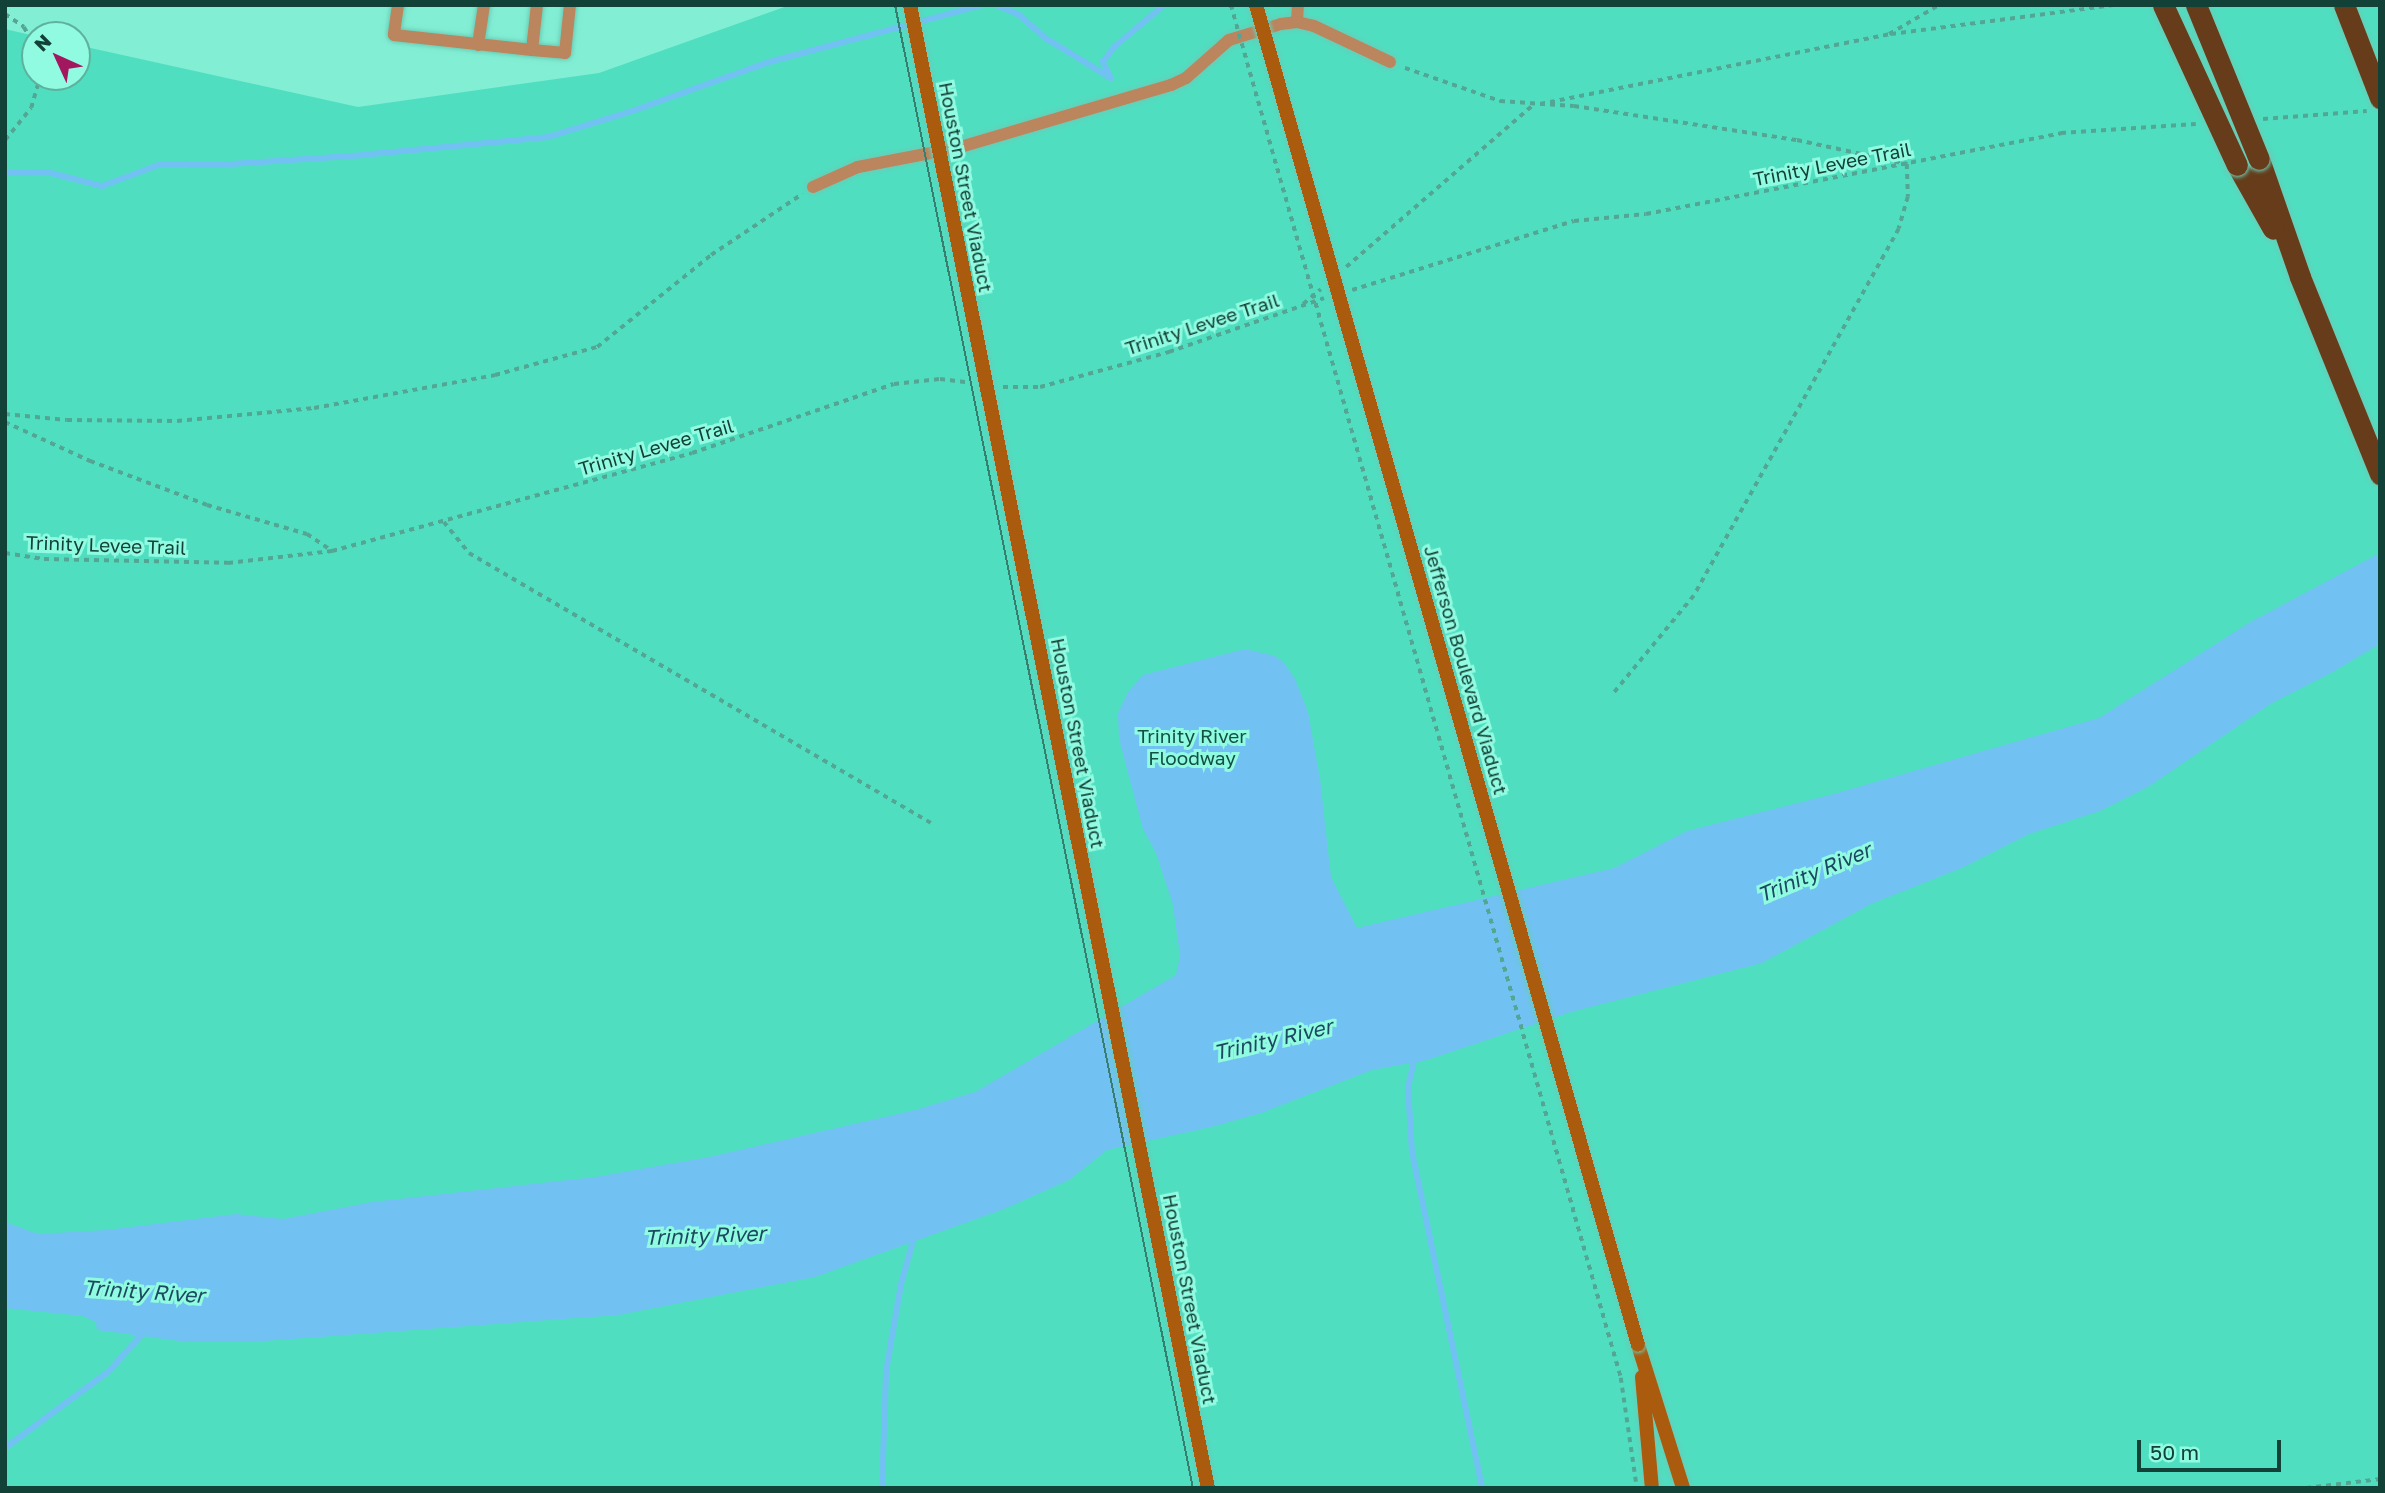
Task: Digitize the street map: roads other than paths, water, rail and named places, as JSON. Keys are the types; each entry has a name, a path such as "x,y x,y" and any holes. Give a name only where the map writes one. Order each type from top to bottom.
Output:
{"highway":[{"path":"2163,5 2237,165 2301,277"},
{"path":"2196,5 2259,159 2301,277 2380,474"},
{"path":"2344,5 2380,98"}],"main road":[{"name":"Houston Street Viaduct","path":"910,5 1208,1488"},
{"name":"Jefferson Boulevard Viaduct","path":"1256,5 1638,1345"},
{"path":"1638,1345 1652,1488"},
{"path":"1638,1345 1683,1488"}],"lane":[{"path":"398,5 394,34 565,53 570,5"},
{"path":"478,45 485,5"},
{"path":"532,50 537,5"},
{"path":"1297,22 1298,5"},
{"path":"813,187 858,167 957,148 1171,85 1186,78 1229,40 1297,22 1314,26 1390,62"}],"water":[{"name":"Trinity River","path":"2380,553 2380,644 2272,703 2148,787 2100,811 2029,834 1964,867 1871,904 1762,963 1571,1012 1427,1060 1372,1070 1261,1113 1107,1150 1069,1180 1004,1209 815,1277 618,1315 251,1342 187,1342 97,1330 96,1322 83,1316 5,1308 5,1222 38,1234 106,1230 236,1214 283,1219 372,1202 595,1177 709,1157 915,1110 975,1092 1176,975 1180,956 1173,905 1156,853 1143,829 1119,739 1118,713 1128,692 1143,675 1245,649 1275,656 1284,663 1295,679 1308,712 1320,779 1331,877 1357,928 1614,868 1687,831 1830,795 2099,718 2252,621"}],"waterway":[{"path":"5,173 47,172 102,186 161,164 217,165 362,155 548,137 635,110 769,62 981,5"},
{"path":"996,5 1019,15 1047,39 1111,78"},
{"path":"1110,76 1103,62 1114,47 1164,5"},
{"path":"1415,1057 1408,1087 1412,1152 1482,1488"},
{"path":"882,1488 886,1371 901,1284 915,1234"},
{"path":"5,1448 109,1371 145,1331"}],"tram line":[{"path":"895,5 1193,1488"}],"park label":[{"name":"Trinity River Floodway","path":"1192,747"}]}
